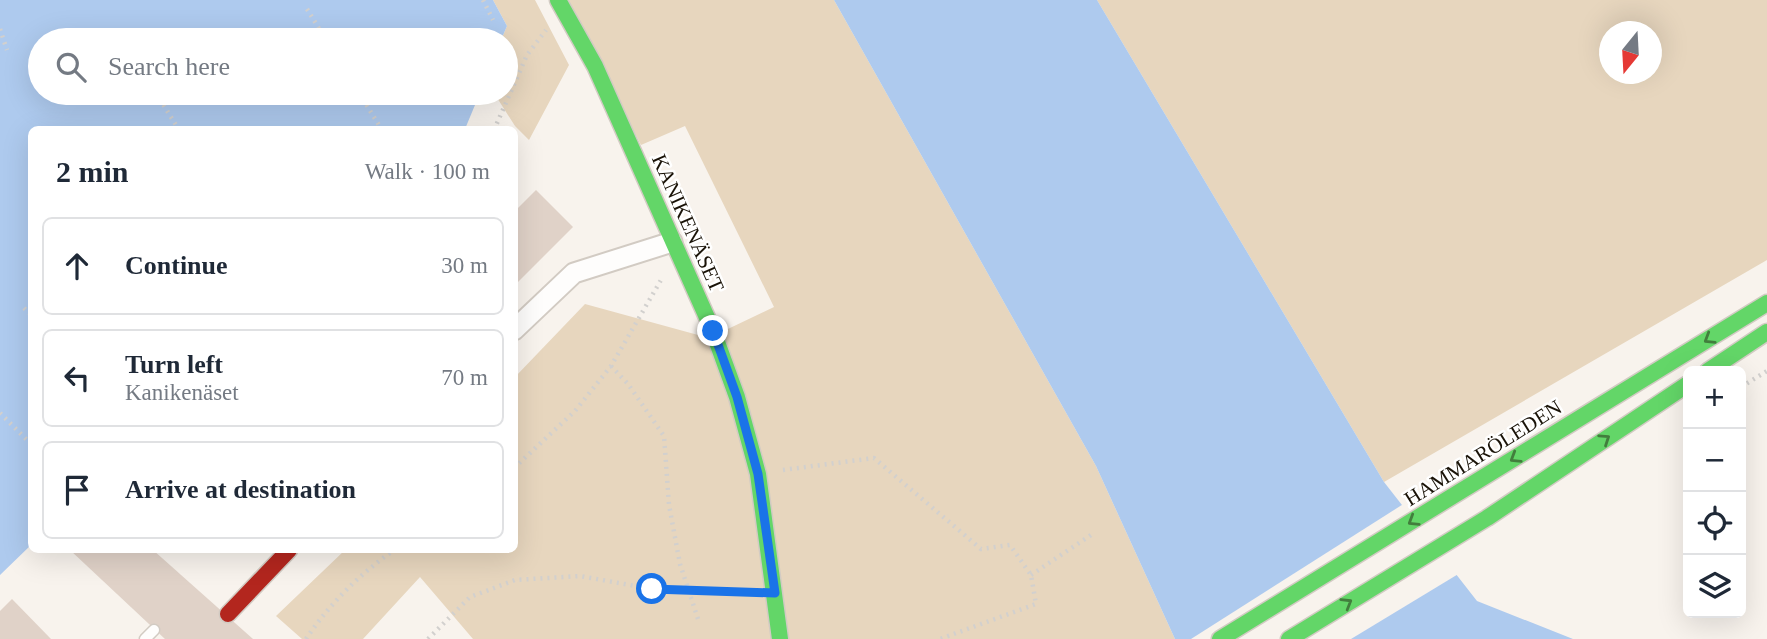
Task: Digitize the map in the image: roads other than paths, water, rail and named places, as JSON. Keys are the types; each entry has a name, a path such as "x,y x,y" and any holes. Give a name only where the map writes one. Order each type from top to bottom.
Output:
{"main road":[{"name":"KANIKENÄSET","path":"558,0 594,66 713,331 737,397 758,474 780,639"},
{"name":"HAMMARÖLEDEN","path":"1220,639 1767,303"},
{"path":"1716,366 1767,332"},
{"path":"1289,639 1488,518 1683,387"},
{"path":"228,614 286,553"}],"street":[{"path":"518,326 574,273 674,248"}],"lane":[{"path":"145,639 154,630"}],"water":[{"path":"0,0 493,0 506,28 28,28 28,105 475,105 466,126 28,126 28,548 0,575"},
{"path":"834,0 1097,0 1384,482 1477,601 1573,639 1175,639 1096,466"}]}
